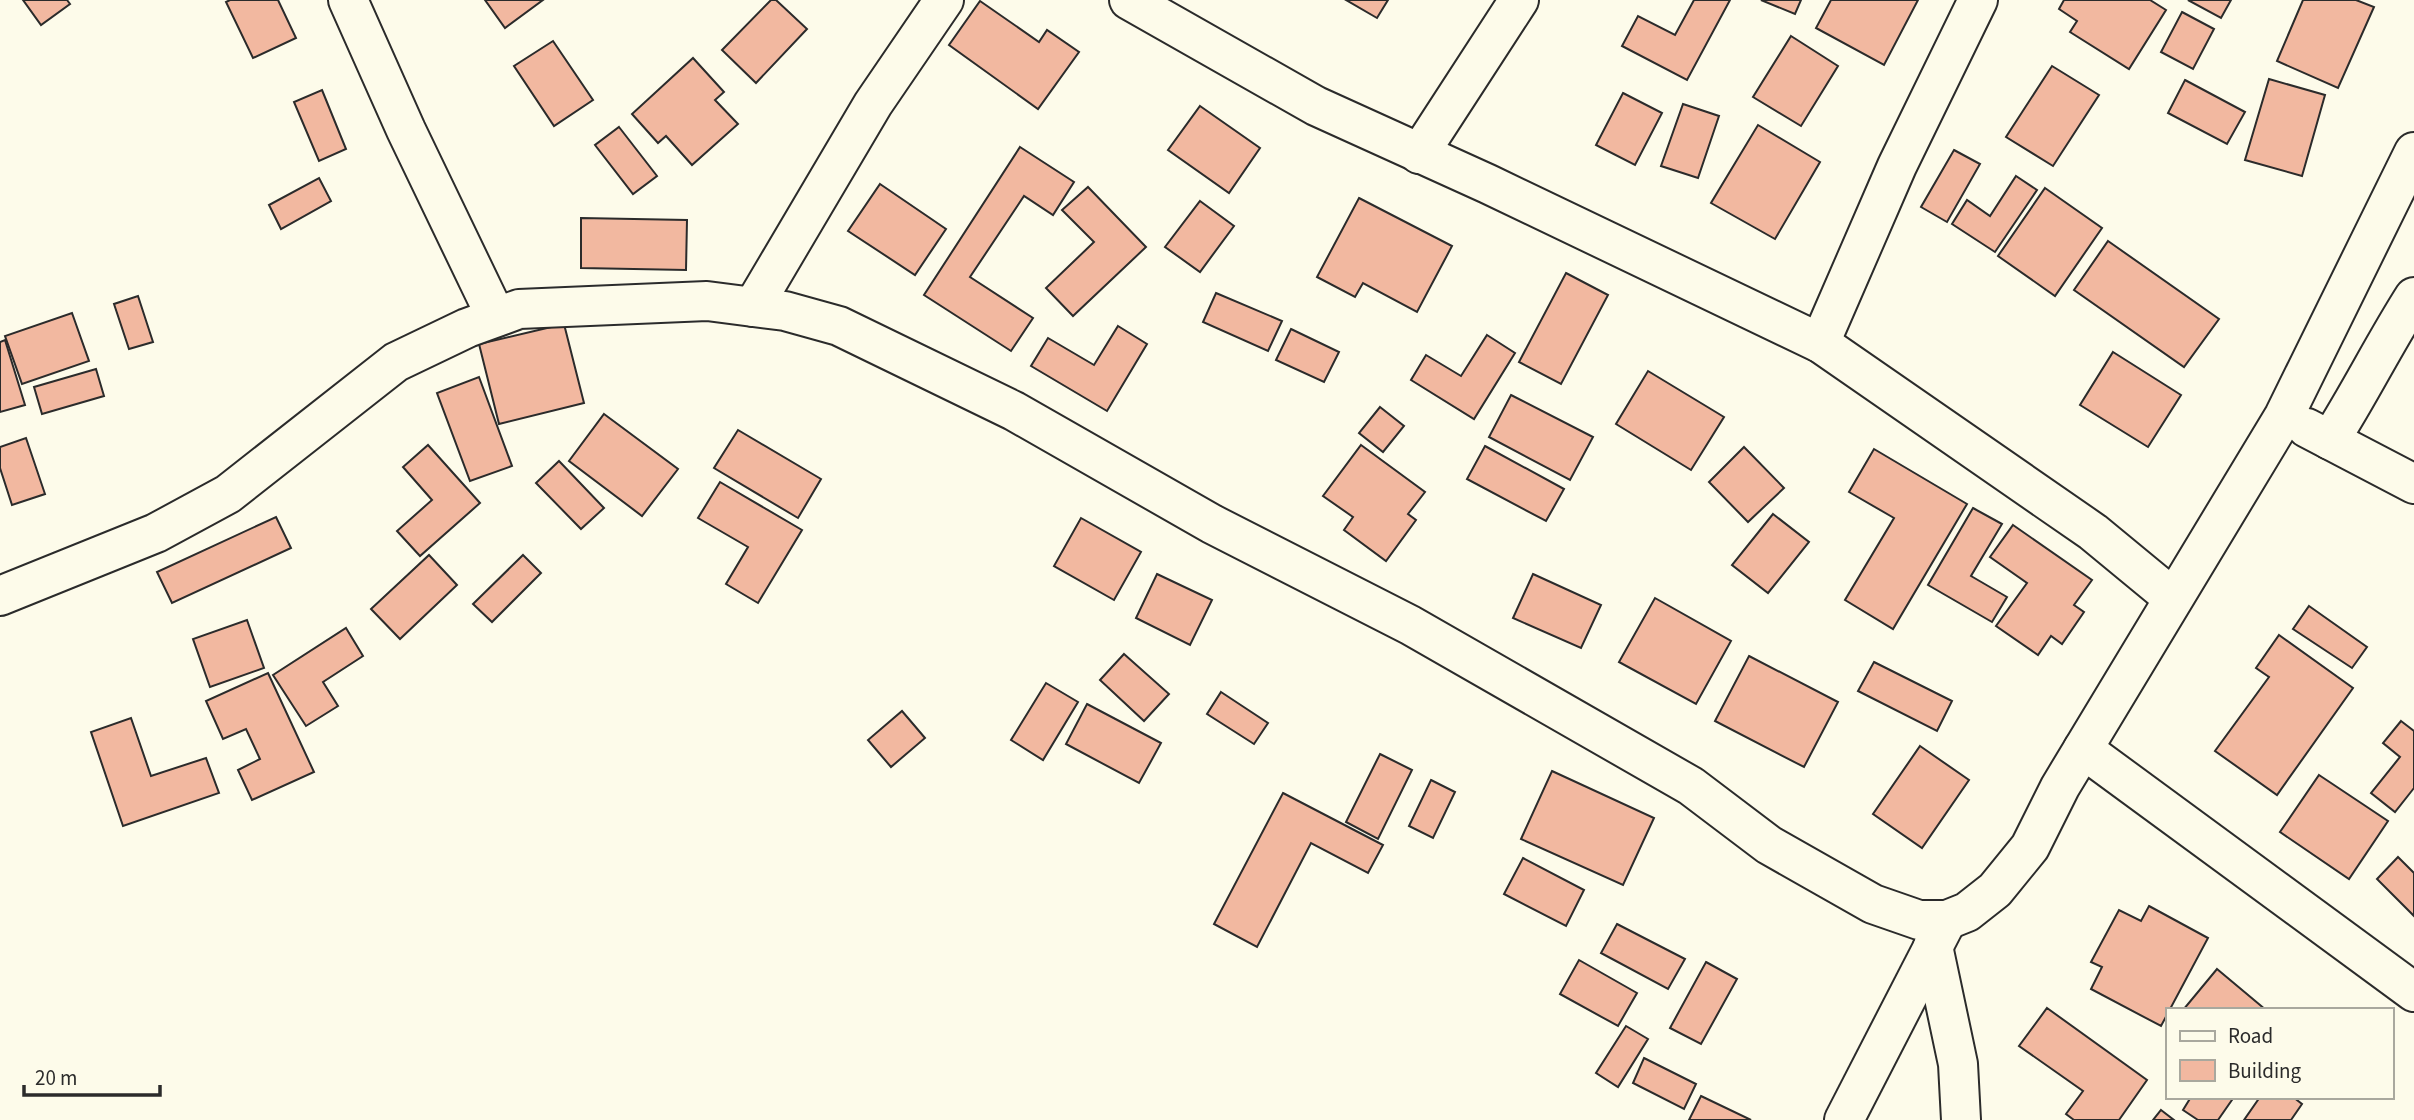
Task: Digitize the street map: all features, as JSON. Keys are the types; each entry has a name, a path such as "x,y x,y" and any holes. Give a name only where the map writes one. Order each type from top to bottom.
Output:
{"street":[{"path":"348,0 406,130 496,317"},
{"path":"752,307 873,104 944,0"},
{"path":"1129,0 1316,106 1488,184 1820,343 2093,533 2173,598"},
{"path":"1419,154 1520,0"},
{"path":"1820,343 1897,166 1978,0"},
{"path":"1844,1120 1940,933 1995,890 2030,847 2083,749 2284,416 2414,152"},
{"path":"2330,440 2414,297"},
{"path":"0,596 156,533 228,494 396,362 496,317 519,309 584,304 707,301 785,311 839,326 1014,411 1212,524 1410,625 1554,706 1691,786 1769,845 1873,904 1919,920 1940,933"},
{"path":"2284,416 2414,484"},
{"path":"2083,749 2414,992"},
{"path":"1940,933 1958,1064 1961,1120"}],"building":[{"path":"23,0 67,0 70,4 41,25"},
{"path":"278,0 296,38 253,58 226,2"},
{"path":"485,0 543,0 505,28"},
{"path":"771,0 776,0 807,29 756,83 722,50"},
{"path":"1346,0 1388,0 1377,18"},
{"path":"1694,0 1730,0 1687,80 1622,46 1638,16 1675,35"},
{"path":"1761,0 1801,0 1795,14"},
{"path":"1831,0 1918,0 1884,65 1816,28"},
{"path":"2064,0 2150,0 2166,10 2129,69 2070,32 2077,21 2059,9"},
{"path":"2188,0 2231,0 2221,18"},
{"path":"2303,0 2356,0 2374,7 2338,88 2277,61"},
{"path":"980,1 1039,42 1047,30 1079,52 1038,109 949,45"},
{"path":"2182,12 2214,29 2193,69 2161,52"},
{"path":"1791,36 1838,66 1801,126 1753,97"},
{"path":"553,41 593,100 554,126 514,66"},
{"path":"693,58 724,92 715,100 738,124 692,165 666,136 658,143 632,114"},
{"path":"2052,66 2099,95 2053,166 2006,137"},
{"path":"2269,79 2325,95 2302,176 2245,160"},
{"path":"2185,80 2245,112 2227,144 2168,113"},
{"path":"322,90 346,149 319,161 294,102"},
{"path":"1623,93 1662,113 1635,165 1596,145"},
{"path":"1683,104 1719,116 1698,178 1661,166"},
{"path":"1200,106 1260,148 1229,193 1168,150"},
{"path":"1758,125 1820,162 1775,239 1711,203"},
{"path":"619,127 657,176 633,194 595,145"},
{"path":"1020,147 1074,182 1053,215 1024,196 970,277 1033,318 1011,351 924,295"},
{"path":"1954,150 1980,164 1947,222 1921,207"},
{"path":"2016,176 2037,190 1995,252 1952,224 1967,200 1990,216"},
{"path":"319,178 331,201 281,229 269,205"},
{"path":"880,184 946,229 915,275 848,231"},
{"path":"1088,187 1146,247 1073,316 1046,288 1094,242 1062,210"},
{"path":"2045,188 2102,228 2055,296 1998,256"},
{"path":"1359,198 1452,246 1417,312 1363,283 1355,297 1317,277"},
{"path":"1200,201 1234,226 1200,272 1165,247"},
{"path":"581,218 687,220 686,270 581,268"},
{"path":"2108,241 2219,319 2184,367 2074,290"},
{"path":"1566,273 1608,295 1561,384 1519,362"},
{"path":"1216,293 1282,321 1268,351 1203,322"},
{"path":"138,296 153,342 129,349 114,304"},
{"path":"72,313 89,361 22,384 5,336"},
{"path":"564,324 584,403 499,424 479,344"},
{"path":"1118,326 1147,344 1107,411 1031,366 1048,338 1094,365"},
{"path":"1291,329 1339,352 1324,382 1276,360"},
{"path":"1487,335 1515,353 1474,419 1411,380 1426,355 1461,376"},
{"path":"5,340 25,405 0,412 0,342"},
{"path":"2113,352 2181,395 2148,447 2080,405"},
{"path":"96,369 104,396 42,414 34,387"},
{"path":"1648,371 1724,417 1691,470 1616,424"},
{"path":"479,377 512,466 470,481 437,393"},
{"path":"1511,395 1593,437 1570,480 1489,437"},
{"path":"1380,407 1404,426 1383,452 1359,433"},
{"path":"604,414 678,469 642,516 569,461"},
{"path":"738,430 821,479 798,518 714,468"},
{"path":"26,438 45,494 12,505 0,468 0,447"},
{"path":"428,445 480,503 420,556 397,531 432,500 403,467"},
{"path":"1361,445 1425,492 1408,514 1416,520 1386,561 1344,530 1353,517 1323,496"},
{"path":"1485,446 1564,489 1546,521 1467,479"},
{"path":"1744,447 1784,488 1748,522 1709,482"},
{"path":"1874,449 1967,504 1893,629 1845,600 1894,518 1849,492"},
{"path":"559,461 604,508 581,529 536,483"},
{"path":"720,482 802,530 758,603 726,584 748,547 698,518"},
{"path":"1973,508 2002,524 1971,576 2007,597 1992,622 1928,585"},
{"path":"1773,514 1809,542 1768,593 1732,565"},
{"path":"276,517 291,548 172,603 157,572"},
{"path":"1081,518 1141,552 1114,600 1054,566"},
{"path":"2013,525 2092,580 2074,605 2084,612 2062,644 2051,636 2038,655 1996,626 2027,583 1990,557"},
{"path":"429,555 457,585 400,639 371,609"},
{"path":"523,555 541,573 492,622 473,604"},
{"path":"1157,574 1212,600 1190,645 1136,618"},
{"path":"1533,574 1601,605 1581,648 1513,618"},
{"path":"1655,598 1731,641 1696,704 1619,662"},
{"path":"2309,606 2367,647 2352,668 2293,629"},
{"path":"247,620 264,668 210,687 193,639"},
{"path":"346,628 363,656 323,682 338,706 306,726 273,675"},
{"path":"2279,635 2353,688 2277,795 2215,751 2269,677 2256,668"},
{"path":"1124,654 1169,694 1144,721 1100,680"},
{"path":"1749,656 1838,702 1804,767 1715,721"},
{"path":"1874,662 1952,701 1937,731 1858,691"},
{"path":"268,673 314,772 252,800 238,770 260,759 246,729 223,739 206,701"},
{"path":"1046,683 1078,702 1043,760 1011,740"},
{"path":"1221,692 1268,723 1254,744 1207,714"},
{"path":"1087,704 1161,743 1139,783 1066,744"},
{"path":"902,711 925,738 891,767 868,740"},
{"path":"131,718 151,776 206,758 219,793 123,826 91,732"},
{"path":"2401,721 2414,731 2414,788 2395,812 2371,793 2400,757 2383,743"},
{"path":"1920,746 1969,780 1922,848 1873,814"},
{"path":"1380,754 1412,770 1378,839 1346,822"},
{"path":"1552,771 1654,818 1623,885 1521,839"},
{"path":"2319,775 2388,821 2349,879 2280,832"},
{"path":"1431,780 1455,792 1433,838 1409,826"},
{"path":"1283,793 1383,845 1368,873 1311,843 1257,947 1214,924"},
{"path":"2398,857 2414,873 2414,916 2377,879"},
{"path":"1523,858 1584,890 1566,926 1504,894"},
{"path":"2149,906 2208,938 2171,1008 2166,1008 2166,1017 2161,1026 2091,989 2102,967 2091,962 2119,910 2141,921"},
{"path":"1617,924 1685,959 1668,989 1601,953"},
{"path":"1579,960 1637,993 1618,1026 1560,994"},
{"path":"1706,962 1737,979 1701,1044 1670,1028"},
{"path":"2217,969 2264,1008 2185,1008"},
{"path":"2047,1008 2147,1080 2119,1120 2074,1120 2066,1114 2083,1091 2019,1046"},
{"path":"1626,1026 1648,1039 1618,1087 1596,1073"},
{"path":"1644,1058 1696,1084 1684,1109 1633,1083"},
{"path":"1701,1096 1751,1120 1689,1120"},
{"path":"2190,1099 2233,1099 2218,1120 2198,1120 2183,1110"},
{"path":"2259,1099 2296,1099 2302,1104 2291,1120 2244,1120"},
{"path":"2161,1110 2174,1120 2153,1120"}]}
